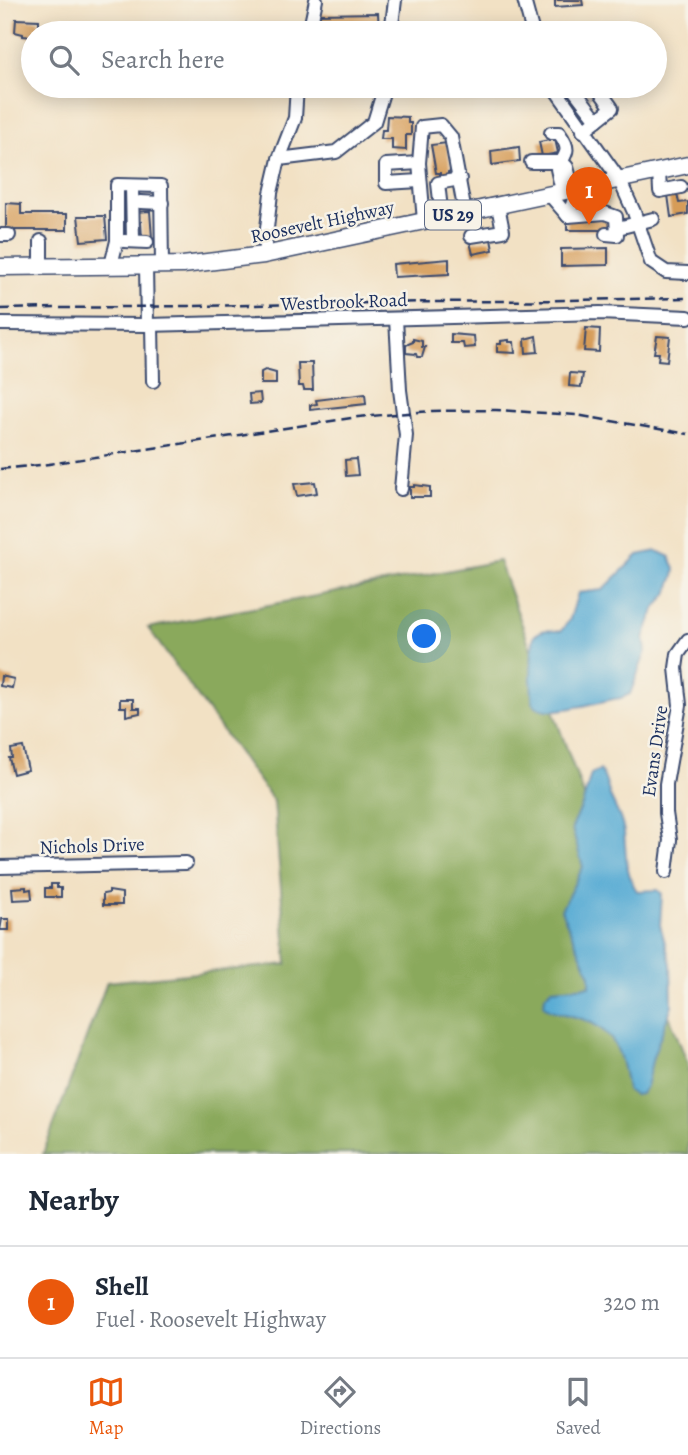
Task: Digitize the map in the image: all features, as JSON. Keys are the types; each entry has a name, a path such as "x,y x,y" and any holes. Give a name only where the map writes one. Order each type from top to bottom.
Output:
{"main road":[{"name":"Roosevelt Highway","path":"0,267 221,262 688,165"}],"street":[{"path":"312,21 316,0"},
{"path":"393,21 396,0"},
{"path":"524,0 530,21"},
{"path":"264,255 271,193 279,159 295,117 296,98"},
{"path":"279,159 336,152 374,122 381,98"},
{"path":"561,98 619,179 651,262 666,272 688,273"},
{"path":"588,98 597,120"},
{"path":"583,131 612,108 595,98"},
{"path":"424,221 419,181 422,127 441,125 452,138 466,213"},
{"path":"551,133 559,133 567,148 567,156 562,162"},
{"path":"531,162 562,162 567,167 565,191 568,216"},
{"path":"419,163 386,165 386,183 419,181"},
{"path":"659,171 660,191 681,187"},
{"path":"442,218 438,183 460,179"},
{"path":"111,265 117,241 117,185 161,186 162,203 150,325 153,381"},
{"path":"132,186 133,241"},
{"path":"565,191 568,216"},
{"path":"140,202 162,203"},
{"path":"471,236 503,231 498,206"},
{"path":"568,216 605,213 615,217 613,235 653,218"},
{"path":"41,241 41,266"},
{"path":"117,241 147,242"},
{"name":"Westbrook Road","path":"0,324 150,325 600,313 688,317"},
{"path":"396,319 400,390 406,435 401,489"},
{"name":"Evans Drive","path":"666,872 670,840 666,784 680,705 676,668 678,654 688,640"},
{"name":"Nichols Drive","path":"0,867 186,863"}],"green space":[{"path":"499,561 592,818 688,1064 688,1154 43,1154 107,982 287,964 274,802 148,628"}],"water":[{"path":"657,551 670,557 675,569 674,576 667,594 654,610 644,638 646,651 630,694 560,710 538,708 533,702 532,694 534,636 545,630 561,631 570,619 578,593 603,590 638,555"},
{"path":"600,770 622,822 633,884 637,891 658,890 662,894 660,925 671,964 672,1005 653,1057 646,1086 641,1094 634,1095 627,1090 623,1065 615,1044 608,1035 589,1022 544,1006 545,996 552,989 590,986 590,975 561,910 583,867 572,828 591,774"}],"building":[{"path":"555,0 582,0 583,5 555,7"},
{"path":"378,13 378,21 320,21 319,14"},
{"path":"16,19 39,20 21,21 21,34 15,32"},
{"path":"387,116 408,117 411,135 406,135 406,150 392,149 392,139 381,139 382,130 386,130"},
{"path":"555,139 558,153 542,156 539,142"},
{"path":"447,143 451,171 448,175 440,176 440,173 436,173 431,145"},
{"path":"519,147 520,161 492,165 491,151"},
{"path":"677,194 679,203 688,202 688,214 671,217 668,195"},
{"path":"6,203 21,204 21,214 67,214 67,230 6,230"},
{"path":"150,211 152,238 142,239 141,222 136,223 135,212"},
{"path":"78,216 105,216 107,239 81,241"},
{"path":"567,219 611,219 611,230 567,230"},
{"path":"491,239 493,250 473,254 470,242"},
{"path":"608,248 608,265 561,266 561,249"},
{"path":"449,259 449,274 394,277 393,264"},
{"path":"586,328 600,329 599,352 584,351"},
{"path":"451,334 474,336 475,347 464,348 463,343 451,343"},
{"path":"536,336 538,352 526,353 525,339"},
{"path":"657,336 670,337 667,361 658,360 659,353 654,353"},
{"path":"413,339 422,341 422,347 425,347 422,357 406,353 406,345 413,342"},
{"path":"509,340 514,342 515,353 497,352 497,344"},
{"path":"298,363 312,363 313,390 304,390 303,386 299,386"},
{"path":"265,370 276,373 276,384 261,384 261,372"},
{"path":"570,373 583,374 581,387 569,386"},
{"path":"260,393 261,403 250,404 249,394"},
{"path":"365,394 366,404 310,410 310,405 317,404 316,400"},
{"path":"356,459 358,475 346,476 345,460"},
{"path":"315,482 317,493 297,496 294,484"},
{"path":"410,487 430,487 430,497 410,497"},
{"path":"1,676 14,679 12,688 0,686"},
{"path":"120,699 133,699 133,708 140,708 140,713 126,716 126,707 120,707"},
{"path":"23,747 28,770 13,774 9,758 12,758 11,749"},
{"path":"51,884 57,884 57,888 61,888 61,897 45,897 45,888 51,888"},
{"path":"26,887 26,890 31,889 32,899 13,900 12,888"},
{"path":"109,891 122,893 122,905 103,905 103,894"},
{"path":"2,919 9,919 9,930 0,930"}],"railway":[{"path":"0,309 688,298"},
{"path":"0,469 358,417 432,411 496,410 576,415 688,434"}],"place":[{"name":"Shell","path":"589,225"}]}
